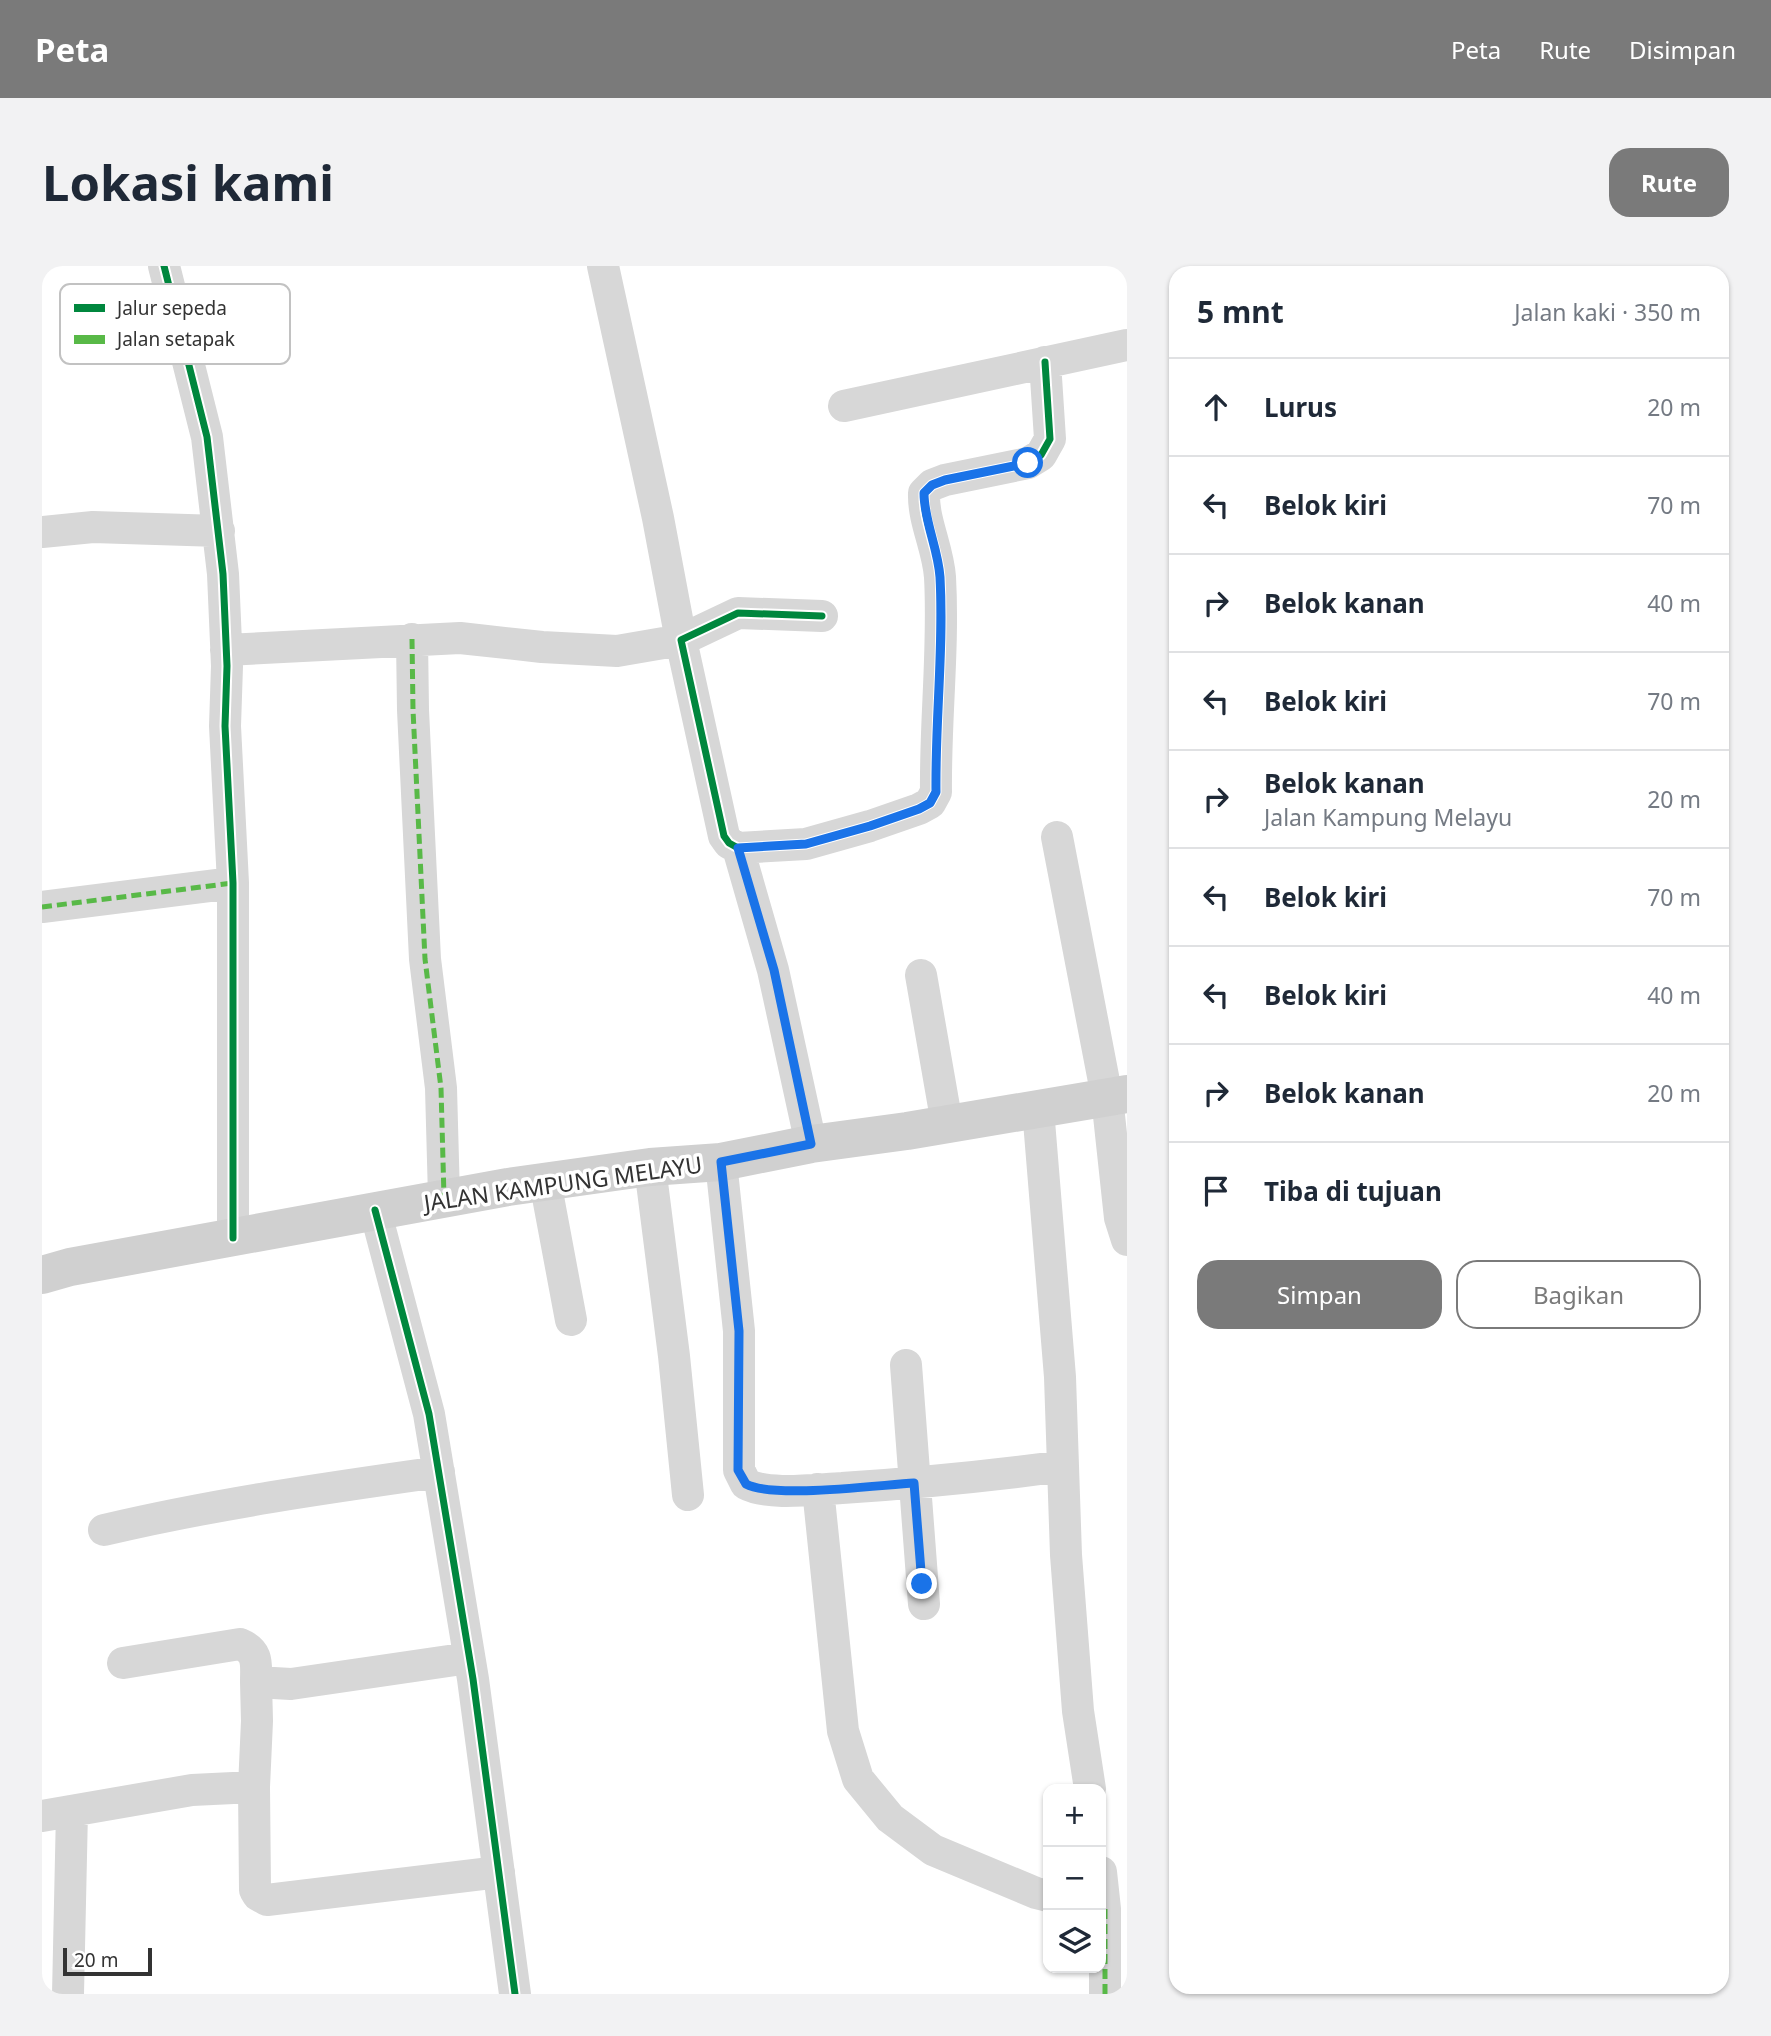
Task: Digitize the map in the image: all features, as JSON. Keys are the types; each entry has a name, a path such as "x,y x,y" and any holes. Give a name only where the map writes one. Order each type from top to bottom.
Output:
{"main road":[{"name":"JALAN KAMPUNG MELAYU","path":"42,1275 444,1197 650,1167 721,1162 811,1144 1117,1096"}],"street":[{"path":"164,266 169,284"},
{"path":"603,266 724,835 729,843 738,848 806,844 870,826 930,803 936,792 940,576 924,493 932,485 945,480 1028,463 1041,455 1050,439 1045,362"},
{"path":"844,405 1127,345"},
{"path":"189,364 207,437 223,574 225,726 233,883 233,1238"},
{"path":"42,532 93,527 219,531"},
{"path":"226,650 460,638 542,647 617,651 681,640 738,613 822,617"},
{"path":"412,639 425,958 441,1088 444,1197"},
{"path":"1057,837 1117,1096 1120,1218 1127,1240"},
{"path":"738,848 774,970 811,1144"},
{"path":"42,906 233,883"},
{"path":"921,975 947,1124"},
{"path":"1038,1109 1060,1377 1066,1555 1078,1711 1089,1784"},
{"path":"721,1162 739,1331 738,1470 746,1484 752,1488 801,1491 983,1477 1063,1466"},
{"path":"650,1167 676,1369 688,1495"},
{"path":"545,1181 571,1320"},
{"path":"375,1210 429,1414 469,1658 514,1994"},
{"path":"906,1365 924,1604"},
{"path":"104,1530 167,1515 294,1493 439,1472"},
{"path":"818,1489 842,1731 858,1779 890,1818 933,1850 1043,1895"},
{"path":"122,1663 240,1644 248,1647 254,1654 257,1721 254,1787 255,1890 264,1899 499,1872"},
{"path":"256,1682 291,1684 469,1658"},
{"path":"68,1994 57,1814 192,1790 254,1787"},
{"path":"1105,1994 1111,1910 1106,1891"}],"marked path":[{"path":"412,639 425,959 441,1088 444,1197"},
{"path":"42,907 233,883"},
{"path":"1105,1910 1105,1994"}],"cycle path":[{"path":"164,266 169,284"},
{"path":"822,616 738,613 681,640 724,836 738,848 806,844 870,826 930,803 936,792 941,604 939,566 926,514 924,493 932,485 945,480 1028,463 1041,455 1050,439 1045,362"},
{"path":"189,364 207,437 223,574 227,666 225,726 233,883 233,1238"},
{"path":"375,1210 429,1414 473,1679 515,1994"}],"route":[{"path":"922,1584 914,1483 801,1491 761,1489 746,1484 738,1470 739,1331 721,1162 811,1144 774,970 738,848 806,844 870,826 930,803 936,792 940,576 924,493 932,485 945,480 1028,463"}]}
